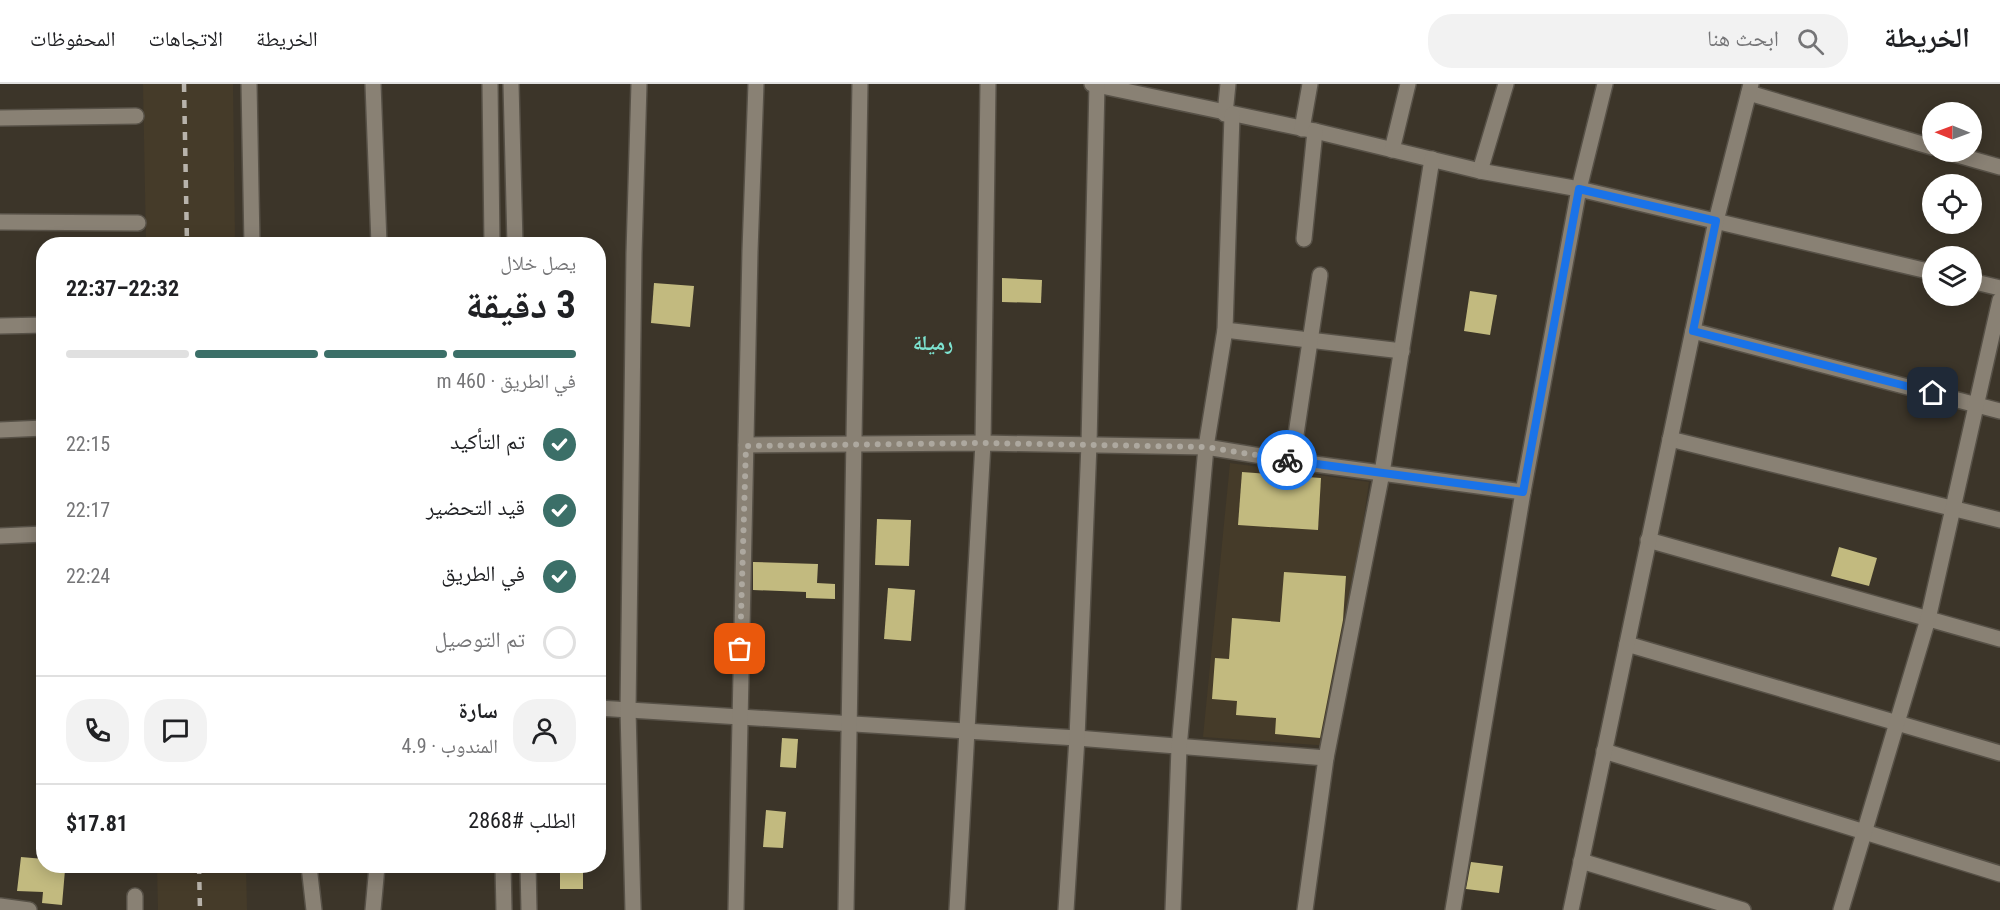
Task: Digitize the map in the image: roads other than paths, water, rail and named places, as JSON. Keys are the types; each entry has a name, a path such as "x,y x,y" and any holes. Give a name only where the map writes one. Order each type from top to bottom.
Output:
{"street":[{"path":"249,84 252,237"},
{"path":"373,84 379,237"},
{"path":"490,84 492,237"},
{"path":"511,84 515,237"},
{"path":"633,910 628,710 634,253 639,84"},
{"path":"736,910 756,84"},
{"path":"846,910 860,84"},
{"path":"957,910 983,443 988,84"},
{"path":"1066,910 1077,738 1089,444 1095,84 1309,130 1480,171 1579,189 1922,270"},
{"path":"1173,910 1179,748 1206,447 1225,330 1228,84"},
{"path":"1304,239 1310,84"},
{"path":"1392,150 1407,84"},
{"path":"1480,171 1506,84"},
{"path":"1453,910 1523,492 1579,189 1605,84"},
{"path":"1571,910 1716,221 1750,88 1922,144"},
{"path":"0,118 136,116"},
{"path":"1305,910 1326,758 1382,473 1432,159"},
{"path":"1982,162 2000,167"},
{"path":"0,222 138,222"},
{"path":"1292,461 1320,274"},
{"path":"1982,284 2000,288"},
{"path":"1841,910 1928,619 2000,300"},
{"path":"0,326 36,325"},
{"path":"1225,330 1402,351"},
{"path":"1693,331 2000,411"},
{"path":"0,430 36,428"},
{"path":"1670,439 2000,520"},
{"path":"746,446 983,443 1206,447 1523,492"},
{"path":"0,536 36,534"},
{"path":"1648,540 2000,639"},
{"path":"1627,644 2000,753"},
{"path":"606,709 1077,738 1179,748 1326,758"},
{"path":"1604,751 2000,874"},
{"path":"1581,861 1743,910"},
{"path":"310,873 314,910"},
{"path":"373,910 376,873"},
{"path":"503,873 504,910"},
{"path":"528,873 529,910"},
{"path":"0,906 29,910"}],"railway":[{"path":"184,84 187,237"},
{"path":"199,873 200,910"}],"district":[{"name":"رميلة","path":"933,343"}]}
